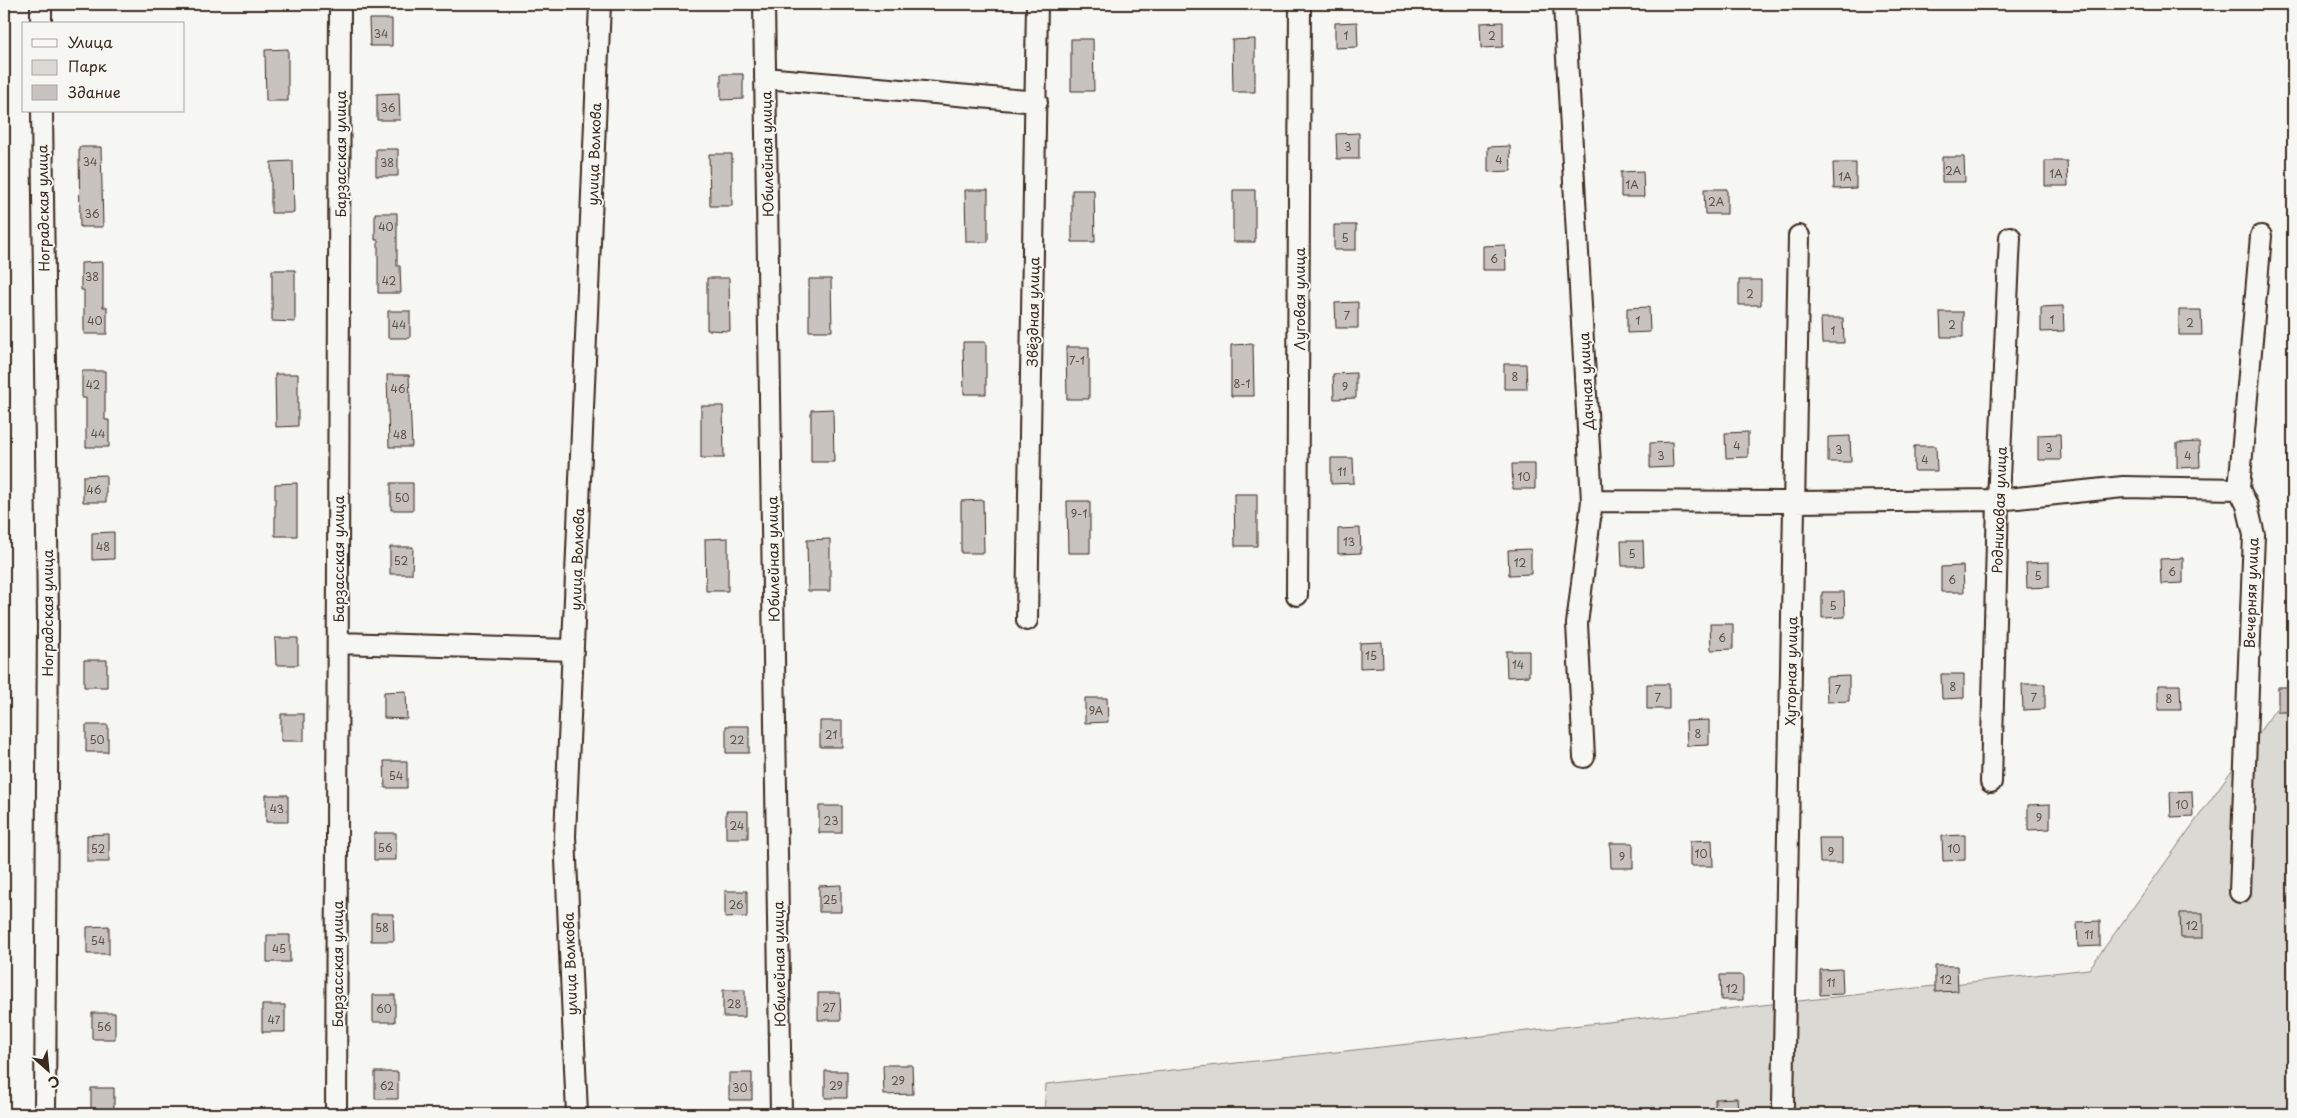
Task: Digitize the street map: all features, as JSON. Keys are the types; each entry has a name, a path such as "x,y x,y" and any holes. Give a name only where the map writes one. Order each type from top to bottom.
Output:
{"street":[{"path":"41,4 41,22"},
{"name":"Барзасская улица","path":"336,1114 340,4"},
{"name":"улица Волкова","path":"577,1114 565,836 600,4"},
{"name":"Юбилейная улица","path":"764,4 781,1114"},
{"name":"Звёздная улица","path":"1028,620 1037,4"},
{"name":"Луговая улица","path":"1298,595 1300,4"},
{"name":"Дачная улица","path":"1564,4 1592,501 1577,624 1584,757"},
{"path":"765,78 1037,102"},
{"name":"Ноградская улица","path":"42,112 48,619 45,1114"},
{"name":"Хуторная улица","path":"1783,1105 1799,236"},
{"name":"Вечерняя улица","path":"2240,892 2254,536 2247,505 2239,489 2261,236"},
{"name":"Родниковая улица","path":"1991,782 1998,500 2010,237"},
{"path":"1592,501 1998,500 2123,487 2239,489"},
{"path":"338,643 573,650"}],"green space":[{"path":"2293,685 2293,1114 1044,1114 1046,1084 2089,969"}],"building":[{"path":"369,19 392,19 392,46 370,46"},
{"path":"1357,22 1358,47 1335,48 1335,23"},
{"path":"1503,22 1503,47 1481,48 1480,23"},
{"path":"1071,39 1093,39 1094,91 1071,91"},
{"path":"1255,39 1255,92 1233,92 1232,40"},
{"path":"288,49 288,101 266,101 265,50"},
{"path":"721,74 743,74 743,99 721,100"},
{"path":"399,93 400,120 377,120 377,94"},
{"path":"1359,133 1359,159 1337,159 1336,134"},
{"path":"1510,146 1511,171 1488,172 1488,147"},
{"path":"79,147 101,147 103,227 80,227"},
{"path":"376,149 398,149 398,176 376,176"},
{"path":"709,154 732,154 732,206 710,206"},
{"path":"1942,157 1964,157 1965,182 1942,182"},
{"path":"293,161 294,213 271,213 271,162"},
{"path":"2045,161 2067,161 2068,186 2045,186"},
{"path":"1833,163 1856,163 1856,188 1834,189"},
{"path":"1643,171 1644,197 1621,197 1621,172"},
{"path":"1704,189 1727,189 1727,214 1705,214"},
{"path":"965,190 988,190 988,242 966,242"},
{"path":"1072,190 1094,190 1095,242 1072,242"},
{"path":"1233,190 1255,190 1255,242 1233,242"},
{"path":"375,213 397,213 397,266 400,266 401,293 378,293 378,240 375,240"},
{"path":"1334,225 1356,225 1356,250 1334,250"},
{"path":"1505,245 1506,270 1483,270 1483,246"},
{"path":"103,262 103,307 107,307 107,334 84,334 84,290 81,290 81,263"},
{"path":"272,270 295,270 295,322 272,321"},
{"path":"707,278 729,278 730,331 707,330"},
{"path":"809,279 831,279 832,331 809,331"},
{"path":"1739,280 1761,280 1761,305 1739,305"},
{"path":"1358,302 1358,328 1336,328 1335,303"},
{"path":"2063,306 2064,331 2041,332 2041,307"},
{"path":"1649,307 1650,332 1627,333 1627,308"},
{"path":"2179,310 2201,310 2202,335 2179,335"},
{"path":"388,311 410,311 410,338 388,338"},
{"path":"1940,312 1963,312 1963,337 1941,337"},
{"path":"1821,318 1843,318 1844,343 1822,343"},
{"path":"963,342 986,342 986,394 964,394"},
{"path":"1253,344 1254,396 1231,396 1231,345"},
{"path":"1066,347 1089,347 1089,399 1067,399"},
{"path":"1504,364 1526,364 1527,389 1504,389"},
{"path":"82,371 105,371 105,420 109,420 109,447 86,447 86,398 82,398"},
{"path":"1356,373 1356,398 1334,399 1333,374"},
{"path":"275,374 298,374 298,426 276,427"},
{"path":"387,375 409,375 412,447 389,447"},
{"path":"701,406 723,406 724,458 701,458"},
{"path":"833,409 834,462 811,462 811,410"},
{"path":"1748,432 1748,457 1726,458 1725,433"},
{"path":"2060,434 2061,460 2038,460 2038,435"},
{"path":"1850,436 1851,462 1828,462 1828,437"},
{"path":"1672,442 1673,467 1650,468 1650,443"},
{"path":"2199,442 2200,467 2177,468 2177,443"},
{"path":"1914,446 1936,446 1937,471 1914,471"},
{"path":"1331,458 1353,458 1354,483 1331,484"},
{"path":"1512,464 1535,464 1535,489 1513,489"},
{"path":"106,475 106,502 83,502 83,476"},
{"path":"297,483 297,536 275,536 275,484"},
{"path":"391,483 413,483 413,510 391,510"},
{"path":"1234,494 1257,494 1257,546 1235,546"},
{"path":"983,500 984,553 961,553 961,501"},
{"path":"1067,501 1090,501 1090,553 1068,553"},
{"path":"1360,528 1361,553 1338,554 1338,529"},
{"path":"114,532 114,559 92,560 92,533"},
{"path":"728,538 728,591 706,591 705,539"},
{"path":"830,539 830,591 808,591 807,540"},
{"path":"1621,541 1643,541 1644,566 1622,566"},
{"path":"390,547 413,547 412,574 390,574"},
{"path":"1531,549 1531,574 1509,575 1508,550"},
{"path":"2183,558 2183,583 2161,584 2160,559"},
{"path":"2049,562 2049,587 2027,588 2026,563"},
{"path":"1963,566 1964,592 1941,592 1941,567"},
{"path":"1822,592 1844,592 1845,617 1822,618"},
{"path":"1710,624 1733,624 1733,649 1711,650"},
{"path":"275,638 298,638 298,665 276,665"},
{"path":"1382,642 1383,667 1360,668 1360,643"},
{"path":"1506,651 1529,651 1529,676 1507,677"},
{"path":"84,660 107,660 107,687 84,687"},
{"path":"1941,674 1964,674 1964,698 1942,699"},
{"path":"1849,676 1849,701 1827,702 1826,677"},
{"path":"1647,684 1669,684 1669,709 1647,709"},
{"path":"2022,684 2045,684 2045,709 2023,710"},
{"path":"2158,685 2180,685 2181,710 2158,710"},
{"path":"2278,687 2293,687 2293,712 2278,712"},
{"path":"406,691 407,719 384,718 384,692"},
{"path":"1085,698 1107,698 1108,722 1085,723"},
{"path":"281,714 304,714 304,741 281,741"},
{"path":"1709,720 1709,745 1687,746 1686,721"},
{"path":"820,721 842,721 842,747 820,747"},
{"path":"86,725 108,725 108,752 86,752"},
{"path":"726,726 749,726 749,753 726,753"},
{"path":"384,761 407,761 407,788 385,788"},
{"path":"2192,791 2193,816 2171,817 2170,792"},
{"path":"266,795 288,795 288,822 266,822"},
{"path":"2050,804 2050,829 2028,830 2028,805"},
{"path":"819,806 842,806 842,833 819,833"},
{"path":"726,811 748,811 748,838 726,838"},
{"path":"374,833 396,833 396,860 374,860"},
{"path":"109,834 109,862 87,862 87,835"},
{"path":"1965,835 1965,860 1943,861 1942,836"},
{"path":"1819,838 1842,838 1842,863 1820,863"},
{"path":"1712,840 1713,866 1690,866 1690,841"},
{"path":"1610,843 1633,843 1633,868 1611,868"},
{"path":"841,885 841,912 819,912 819,886"},
{"path":"725,891 747,891 747,917 725,918"},
{"path":"2180,913 2203,913 2203,938 2181,938"},
{"path":"371,914 393,914 394,941 371,941"},
{"path":"2100,921 2100,946 2078,947 2077,922"},
{"path":"109,926 109,954 87,954 87,927"},
{"path":"267,935 290,935 290,962 267,962"},
{"path":"1935,966 1957,966 1958,991 1935,992"},
{"path":"1842,969 1843,994 1820,995 1820,970"},
{"path":"1720,975 1743,975 1743,1000 1721,1000"},
{"path":"723,990 745,990 745,1017 723,1017"},
{"path":"818,993 840,993 841,1020 818,1020"},
{"path":"373,995 395,995 395,1022 373,1022"},
{"path":"262,1005 285,1005 285,1032 262,1032"},
{"path":"92,1013 115,1013 115,1039 92,1039"},
{"path":"883,1065 912,1065 913,1094 884,1095"},
{"path":"825,1071 847,1071 847,1098 825,1098"},
{"path":"375,1072 398,1072 398,1099 375,1099"},
{"path":"729,1073 752,1073 752,1100 729,1100"},
{"path":"91,1088 114,1088 114,1114 91,1114"},
{"path":"1737,1098 1738,1114 1715,1114 1715,1099"}]}
